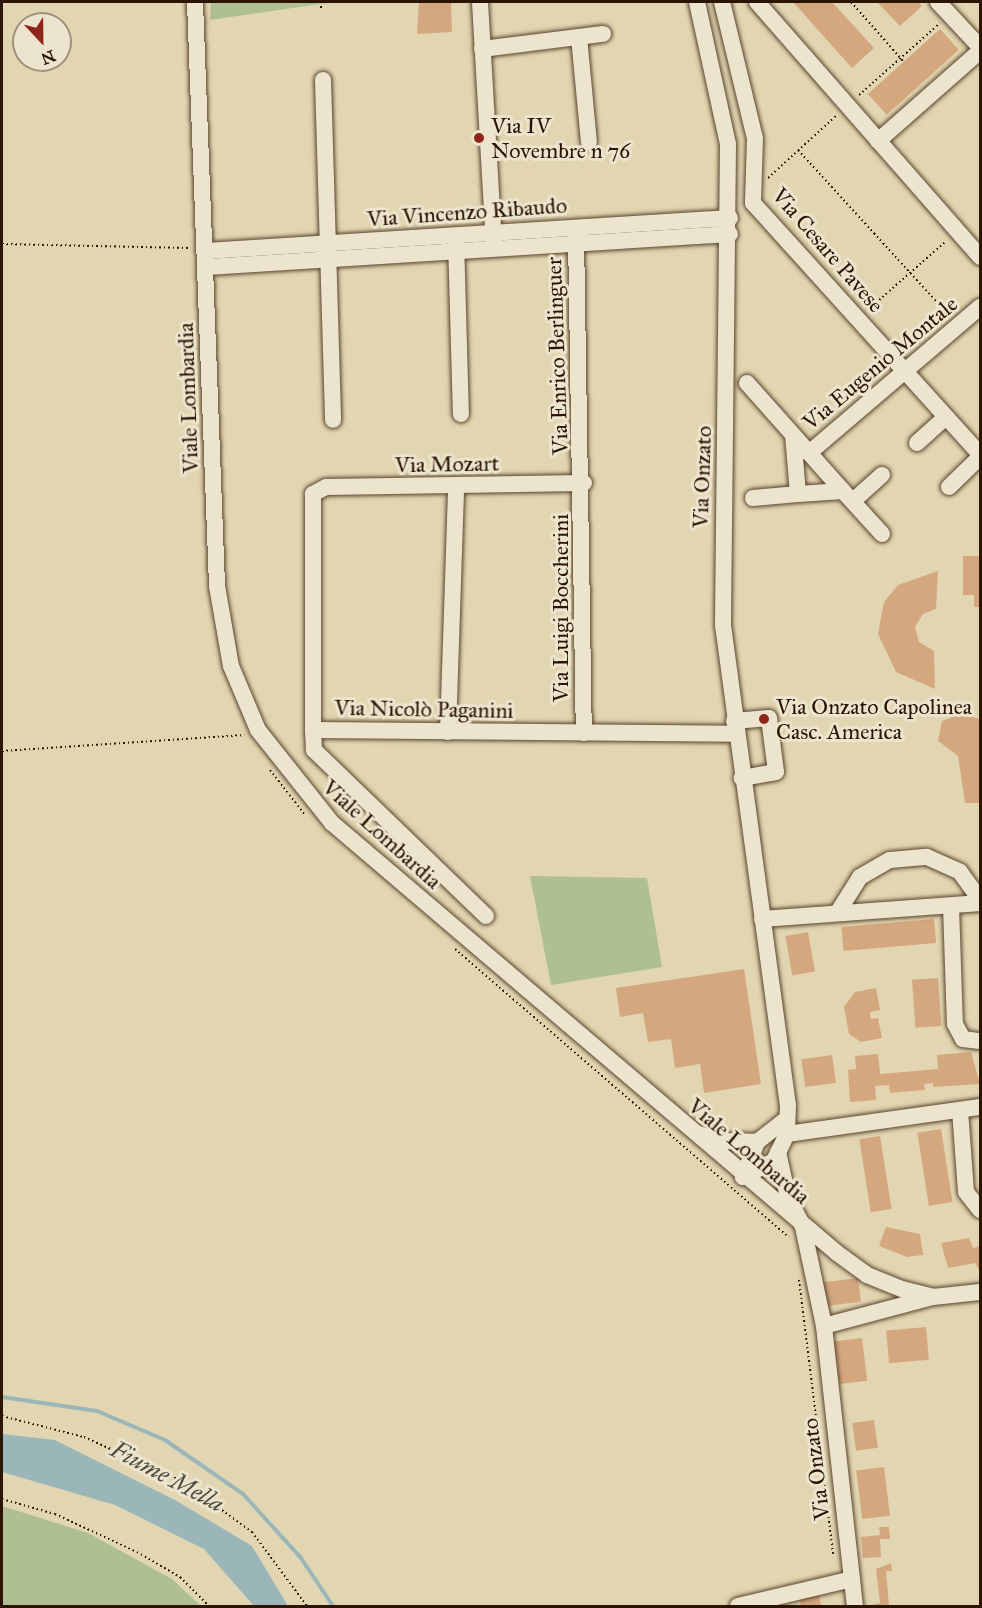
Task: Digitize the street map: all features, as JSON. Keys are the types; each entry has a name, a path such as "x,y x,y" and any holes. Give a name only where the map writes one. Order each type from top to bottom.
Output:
{"street":[{"name":"Viale Lombardia","path":"195,2 220,621 235,677 258,730 306,797 332,823 743,1177 803,1227 867,1275 933,1297"},
{"path":"480,2 494,240"},
{"name":"Via Onzato","path":"697,2 728,159 730,226 722,537 723,625 786,1120"},
{"name":"Via Cesare Pavese","path":"722,2 755,156 753,203 981,455"},
{"path":"757,2 981,257"},
{"path":"878,141 981,49 938,2"},
{"path":"483,49 603,34"},
{"path":"579,37 589,142"},
{"path":"322,80 331,250 333,420"},
{"path":"728,159 755,156"},
{"name":"Via Vincenzo Ribaudo","path":"207,255 331,250 730,226"},
{"name":"Via Enrico Berlinguer","path":"576,235 584,483"},
{"path":"456,242 461,414"},
{"name":"Via Eugenio Montale","path":"809,453 903,370 979,310"},
{"path":"747,383 882,534"},
{"path":"917,443 946,417"},
{"path":"793,435 798,494"},
{"path":"949,487 981,455"},
{"path":"753,498 798,494 848,496 882,475"},
{"name":"Via Mozart","path":"313,494 326,487 456,487 584,483"},
{"name":"Via Luigi Boccherini","path":"584,483 584,734"},
{"path":"448,732 456,487"},
{"name":"Via Nicolò Paganini","path":"313,494 313,730 584,734 735,728"},
{"path":"735,728 769,718 776,772 742,778"},
{"path":"313,730 314,750 486,916"},
{"path":"838,912 860,877 890,860 927,857 952,868 981,902"},
{"path":"762,919 981,902"},
{"path":"951,906 955,1024 963,1040 981,1041"},
{"path":"786,1120 823,1127 981,1107"},
{"path":"960,1110 966,1192 981,1210"},
{"path":"743,1177 757,1142 786,1120 800,1120 823,1127"},
{"path":"743,1177 774,1161 786,1120"},
{"path":"690,1131 718,1141 757,1142"},
{"path":"778,1152 788,1197 803,1227"},
{"name":"Via Onzato","path":"803,1227 824,1326 855,1606"},
{"path":"824,1326 933,1297 981,1292"},
{"path":"738,1606 851,1571"}],"path":[{"path":"321,2 321,8"},
{"path":"851,2 903,61"},
{"path":"798,150 958,325"},
{"path":"858,319 957,231"},
{"path":"2,244 207,255"},
{"path":"242,724 249,740"},
{"path":"2,752 247,735"},
{"path":"263,760 311,820"},
{"path":"451,945 796,1243"},
{"path":"801,1275 798,1283 834,1560 851,1571"},
{"path":"2,1416 84,1437 182,1482 252,1533 307,1606"},
{"path":"2,1499 55,1514 137,1552 180,1577 209,1606"}],"green space":[{"path":"211,2 334,2 210,20"},
{"path":"530,876 647,878 662,967 551,985"},
{"path":"2,1506 88,1533 172,1579 201,1606 2,1606"}],"water":[{"path":"2,1434 55,1440 175,1500 252,1546 288,1606 254,1606 204,1549 115,1505 2,1472"}],"building":[{"path":"419,2 451,2 452,32 417,34"},
{"path":"793,2 832,2 874,48 852,68"},
{"path":"877,2 918,2 922,6 900,26"},
{"path":"940,29 959,50 887,115 868,94"},
{"path":"963,556 980,556 980,607 974,607 974,595 963,595"},
{"path":"938,571 936,609 923,614 915,627 919,642 934,651 935,689 896,672 878,634 884,602 898,585"},
{"path":"960,714 980,719 980,803 965,803 958,756 938,741 942,721"},
{"path":"934,919 936,943 843,951 841,927"},
{"path":"808,932 815,971 792,975 785,936"},
{"path":"744,969 761,1084 704,1093 700,1064 675,1068 671,1039 648,1042 643,1013 620,1017 616,988"},
{"path":"938,978 941,1026 915,1028 912,980"},
{"path":"876,988 880,1010 870,1012 871,1019 878,1018 882,1038 861,1042 849,1034 844,1007 855,992"},
{"path":"971,1052 980,1084 933,1087 933,1083 924,1084 925,1090 890,1093 889,1085 875,1086 876,1100 850,1102 848,1070 856,1069 855,1056 878,1054 880,1074 938,1069 937,1055"},
{"path":"832,1055 836,1083 805,1087 801,1059"},
{"path":"941,1129 953,1202 929,1206 917,1133"},
{"path":"880,1136 892,1209 871,1212 859,1139"},
{"path":"886,1227 920,1234 923,1255 907,1257 879,1246"},
{"path":"969,1238 973,1248 980,1246 980,1271 975,1263 948,1268 941,1243"},
{"path":"858,1278 861,1302 826,1306 823,1282"},
{"path":"926,1327 929,1360 889,1363 886,1330"},
{"path":"862,1338 867,1381 839,1384 834,1341"},
{"path":"874,1420 878,1448 856,1451 852,1423"},
{"path":"884,1467 890,1516 862,1519 856,1470"},
{"path":"879,1527 889,1527 890,1539 880,1539 881,1557 863,1558 861,1537 880,1535"},
{"path":"891,1563 892,1571 886,1571 889,1606 866,1606 880,1603 876,1569"},
{"path":"819,1592 821,1606 801,1606 799,1595"}],"waterway":[{"name":"Fiume Mella","path":"2,1397 97,1411 165,1440 243,1494 301,1558 333,1606"}],"place":[{"name":"Via IV Novembre n 76","path":"479,138"},
{"name":"Via Onzato Capolinea Casc. America","path":"764,719"}]}
